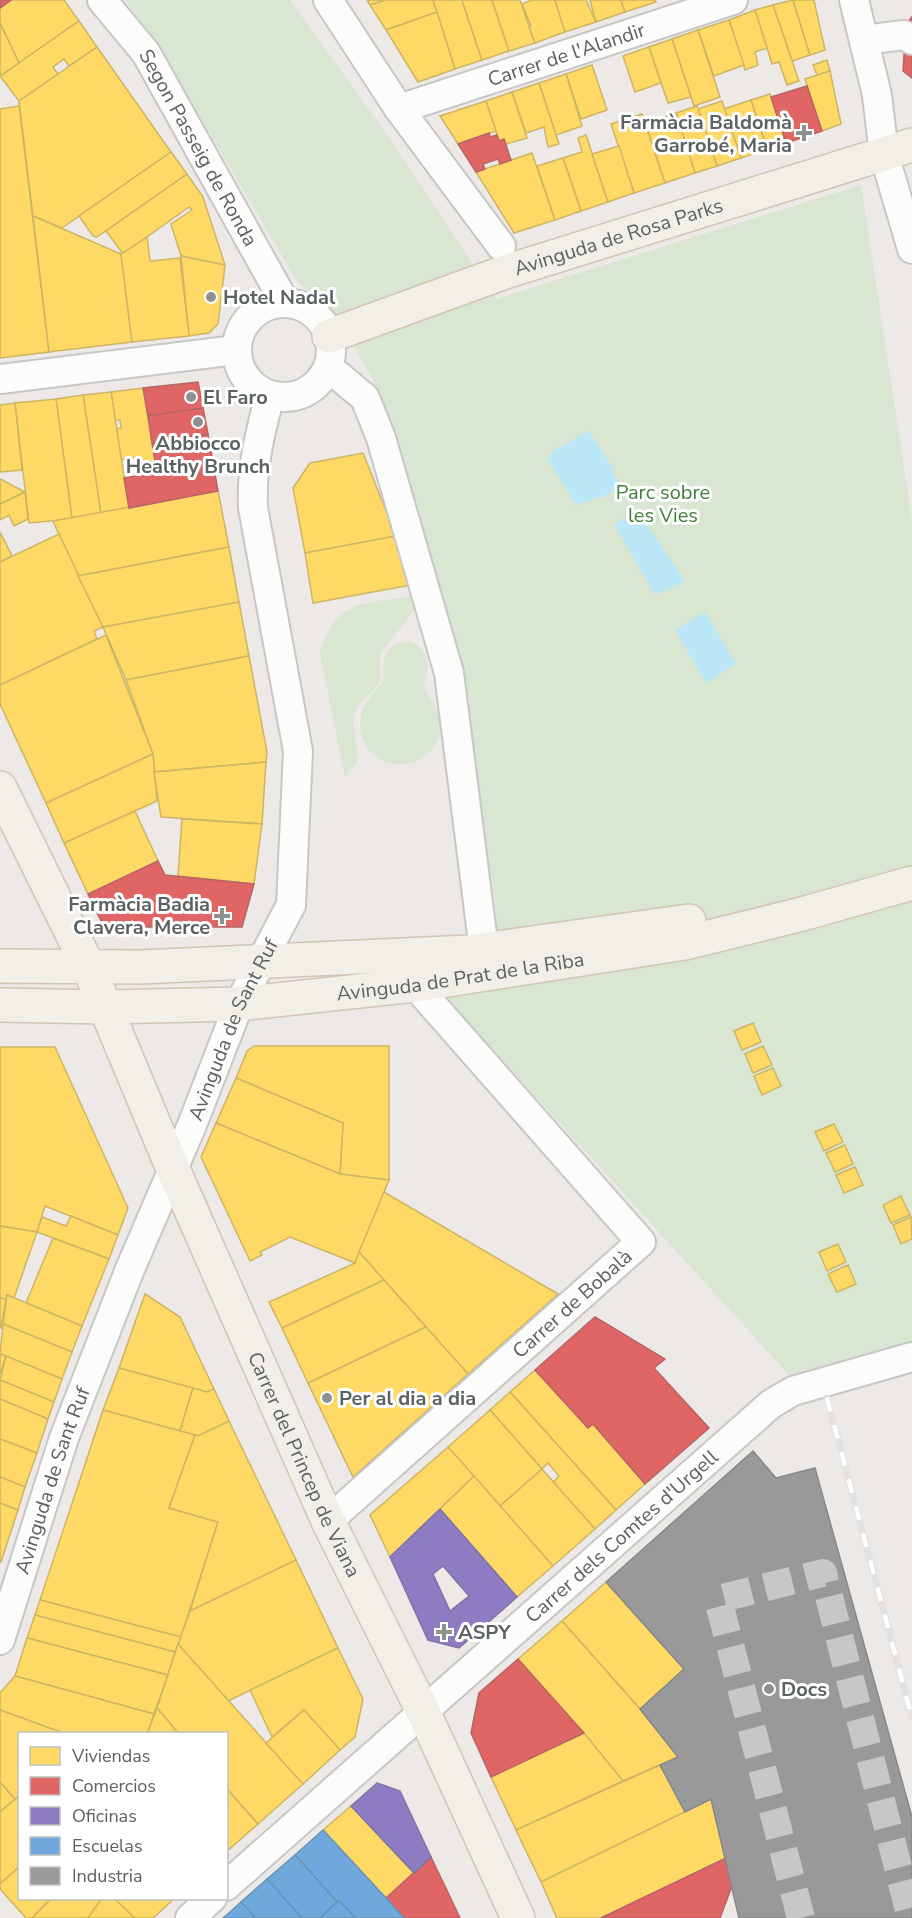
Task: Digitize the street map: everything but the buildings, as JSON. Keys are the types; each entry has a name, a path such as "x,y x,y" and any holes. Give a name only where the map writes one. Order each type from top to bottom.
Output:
{"main road":[{"name":"Avinguda de Rosa Parks","path":"328,351 508,271 898,150"},
{"path":"0,788 89,968"},
{"name":"Avinguda de Prat de la Riba","path":"0,966 89,968 262,964 484,950 706,918 912,860"},
{"name":"Avinguda de Prat de la Riba","path":"0,1005 105,1007 239,1004 415,985 685,943 912,883"},
{"name":"Carrer del Princep de Viana","path":"89,968 173,1169 328,1521 423,1711 518,1918"}],"street":[{"name":"Segon Passeig de Ronda","path":"102,0 146,54 285,303"},
{"path":"328,0 399,109 501,246"},
{"name":"Carrer de l'Alandir","path":"399,109 733,0"},
{"path":"854,0 877,95 898,150 912,249"},
{"path":"864,40 904,34 912,40"},
{"path":"328,351 320,380 309,390 295,396 270,395 252,386 244,375 236,350 239,335 246,321 257,311 270,305 285,303 299,305 312,312 328,351 365,398 377,428 449,673 484,950"},
{"path":"0,380 236,350"},
{"name":"Avinguda de Sant Ruf","path":"0,1640 64,1438 130,1269 239,1004 291,905 298,751 253,508 251,478 255,451 270,395"},
{"name":"Carrer de Bobalà","path":"328,1521 641,1242 415,985"},
{"name":"Carrer dels Comtes d'Urgell","path":"228,1884 771,1404 793,1391 912,1357"},
{"path":"190,1918 211,1900"}],"green space":[{"name":"Parc sobre les Vies","path":"126,0 290,0 390,139 496,299 861,185 912,520 912,1341 789,1375 446,998 501,988 495,902 466,712 432,580 373,380 346,331 297,281 161,51"},
{"path":"410,596 416,608 380,654 378,684 356,711 354,728 358,760 345,777 320,653 326,635 343,614 353,608"},
{"path":"410,641 418,646 426,656 424,689 438,713 440,734 432,750 419,760 402,764 385,762 370,751 361,733 362,712 368,699 384,680 386,653 401,643"}],"water":[{"path":"589,431 614,470 612,472 623,489 576,505 547,458 551,456 550,453"},
{"path":"638,512 685,581 655,595 614,524"},
{"path":"705,612 736,664 706,683 675,630"}],"tunnel":[{"path":"801,1918 718,1599 823,1573 911,1918"}],"railway":[{"path":"827,1398 912,1718"}],"place":[{"name":"Farmàcia Baldomà Garrobé, Maria","path":"804,133"},
{"name":"Hotel Nadal","path":"211,297"},
{"name":"El Faro","path":"191,397"},
{"name":"Abbiocco Healthy Brunch","path":"198,422"},
{"name":"Farmàcia Badia Clavera, Merce","path":"222,916"},
{"name":"Per al dia a dia","path":"327,1398"},
{"name":"ASPY","path":"444,1632"},
{"name":"Docs","path":"769,1689"}]}
